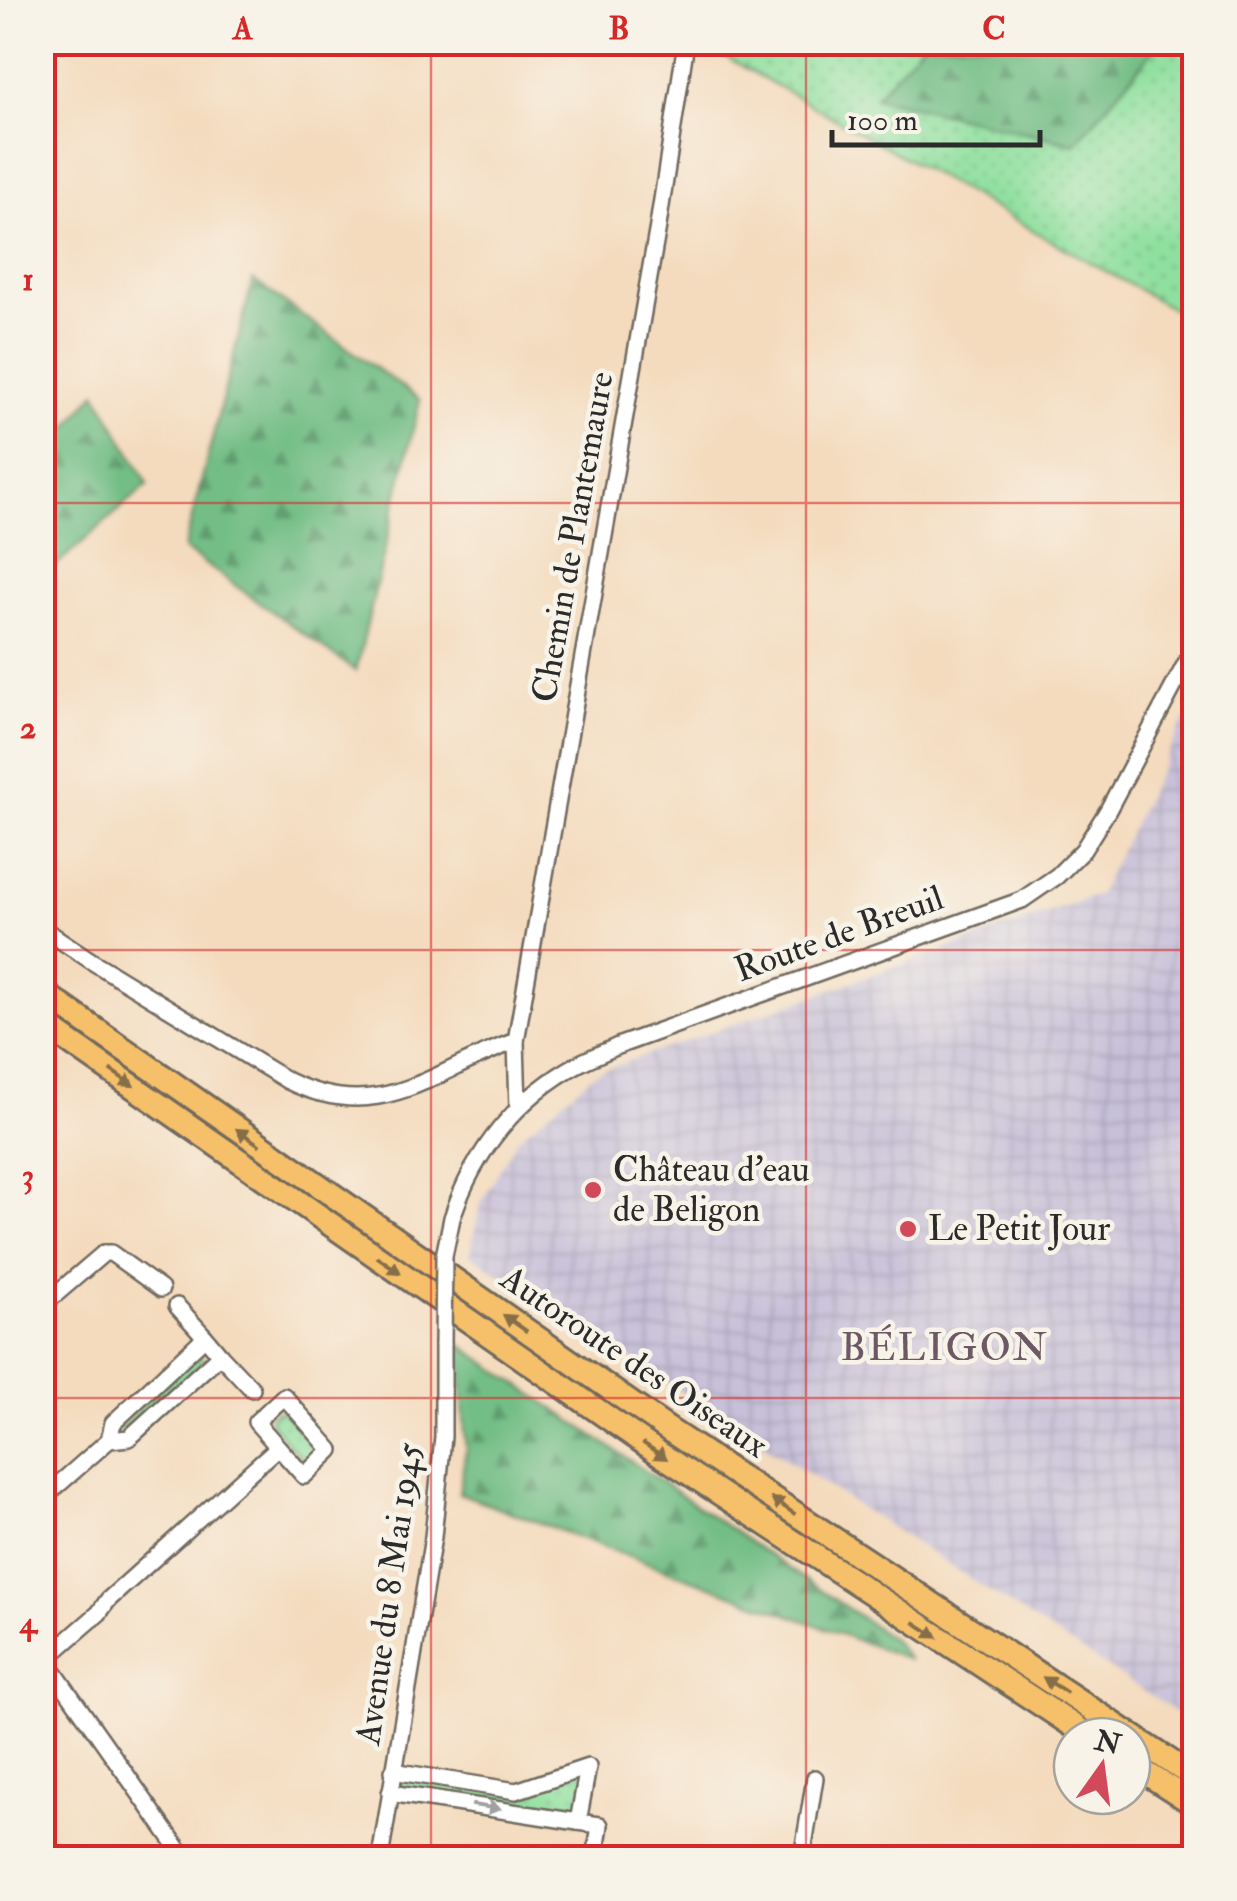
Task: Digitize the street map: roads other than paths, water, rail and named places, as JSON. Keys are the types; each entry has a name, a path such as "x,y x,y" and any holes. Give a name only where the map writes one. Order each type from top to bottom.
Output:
{"highway":[{"name":"Autoroute des Oiseaux","path":"44,993 670,1430 1194,1776"},
{"name":"Autoroute des Oiseaux","path":"42,1023 660,1454 1060,1716"},
{"path":"1152,1777 1194,1804"}],"street":[{"name":"Chemin de Plantemaure","path":"516,1041 658,226 686,42"},
{"name":"Route de Breuil","path":"452,1218 477,1160 518,1108 579,1064 623,1044 1022,900 1057,876 1083,850 1108,810 1194,648"},
{"path":"42,928 311,1092 361,1100 390,1094 516,1041 518,1108"},
{"name":"Avenue du 8 Mai 1945","path":"380,1858 433,1537 443,1437 444,1256 452,1218"},
{"path":"42,1306 104,1253 111,1253 161,1289"},
{"path":"177,1306 252,1389"},
{"path":"42,1499 109,1440 113,1423 205,1337"},
{"path":"109,1440 129,1438 220,1354"},
{"path":"284,1396 331,1450 304,1476 278,1446 256,1422 284,1396"},
{"path":"185,1858 44,1657 99,1613 108,1600 278,1446"},
{"path":"393,1770 516,1791 588,1767 578,1822"},
{"path":"802,1858 815,1778"},
{"path":"390,1792 600,1825 594,1858"}],"place":[{"name":"Château d'eau de Beligon","path":"593,1190"},
{"name":"Le Petit Jour","path":"908,1229"}],"district":[{"name":"BÉLIGON","path":"945,1348"}]}
